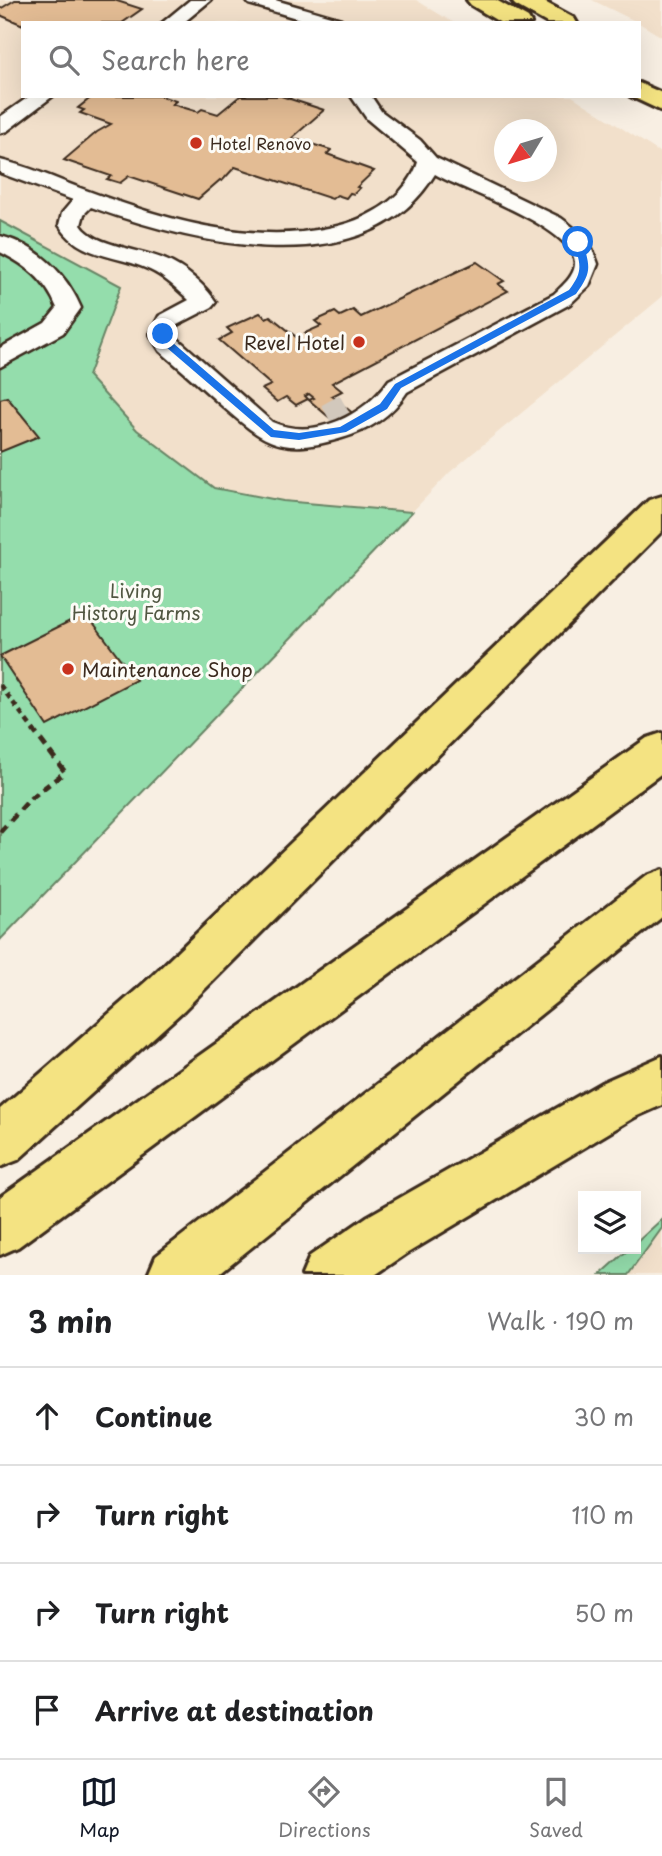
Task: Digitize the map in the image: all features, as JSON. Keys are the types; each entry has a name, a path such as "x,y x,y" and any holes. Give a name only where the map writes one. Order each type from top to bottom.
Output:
{"main road":[{"path":"479,0 516,21"},
{"path":"523,0 561,21"},
{"path":"641,91 662,103"},
{"path":"0,1142 167,994 662,509"},
{"path":"0,1229 662,750"},
{"path":"175,1275 662,890"},
{"path":"329,1275 387,1235 618,1100 662,1080"}],"lane":[{"path":"174,21 202,0"},
{"path":"255,0 327,21"},
{"path":"0,127 40,98"},
{"path":"299,436 369,394 398,386 562,299 580,284 585,267 583,253 568,231 550,220 448,174 429,162 419,148 370,113 362,98"},
{"path":"0,166 202,234 248,240 307,238 356,228 390,212 418,184 429,162"},
{"path":"88,197 74,208 70,216 69,228 72,233 87,242 157,264 173,273 204,302 167,321 163,334 169,345 263,428 280,436 342,430 384,406 398,386"},
{"path":"0,243 26,256 49,274 63,289 69,308 54,328 0,359"}],"path":[{"path":"0,685 65,772 31,798 0,832"}],"shaded area":[{"path":"0,0 416,0 451,21 21,21 21,98 575,98 662,154 662,297 450,472 412,512 283,501 214,488 137,430 88,375 121,286 0,221"},
{"path":"592,0 662,0 662,37 641,24 641,21 635,21"},
{"path":"662,1228 662,1275 628,1275 630,1270"}],"green space":[{"name":"Living History Farms","path":"0,221 121,286 88,376 137,430 214,488 283,501 412,512 0,940"},
{"path":"662,1219 662,1228 628,1275 600,1275 623,1254 641,1254 641,1238"}],"building":[{"path":"15,0 114,0 142,9 125,21 21,21 21,24 0,15 0,9"},
{"name":"Hotel Renovo","path":"90,98 167,98 176,101 172,104 198,112 202,109 218,114 238,98 287,98 324,110 292,138 331,150 327,154 374,171 357,187 360,188 354,194 350,193 346,198 337,195 332,199 235,167 198,199 129,176 120,183 107,179 111,176 64,160 97,132 111,124 80,113 84,110 78,108"},
{"name":"Revel Hotel","path":"477,262 504,281 498,284 508,291 332,383 342,391 332,396 355,415 338,425 309,400 314,398 309,394 305,396 308,399 296,405 286,397 277,402 262,389 271,385 219,340 232,333 227,328 260,313 266,318 270,316 305,344 313,340 305,333 321,326 315,321 335,312 340,316 353,310 361,317"},
{"path":"7,397 39,436 0,452 0,399"},
{"name":"Maintenance Shop","path":"86,613 136,680 47,726 0,656"}],"tunnel":[{"path":"328,417 346,407"}],"place":[{"name":"Hotel Renovo","path":"196,143"},
{"name":"Revel Hotel","path":"359,342"},
{"name":"Maintenance Shop","path":"68,669"}],"route":[{"path":"163,334 169,345 271,433 299,436 342,430 384,406 398,386 572,292 583,278 586,260 578,242"}]}
